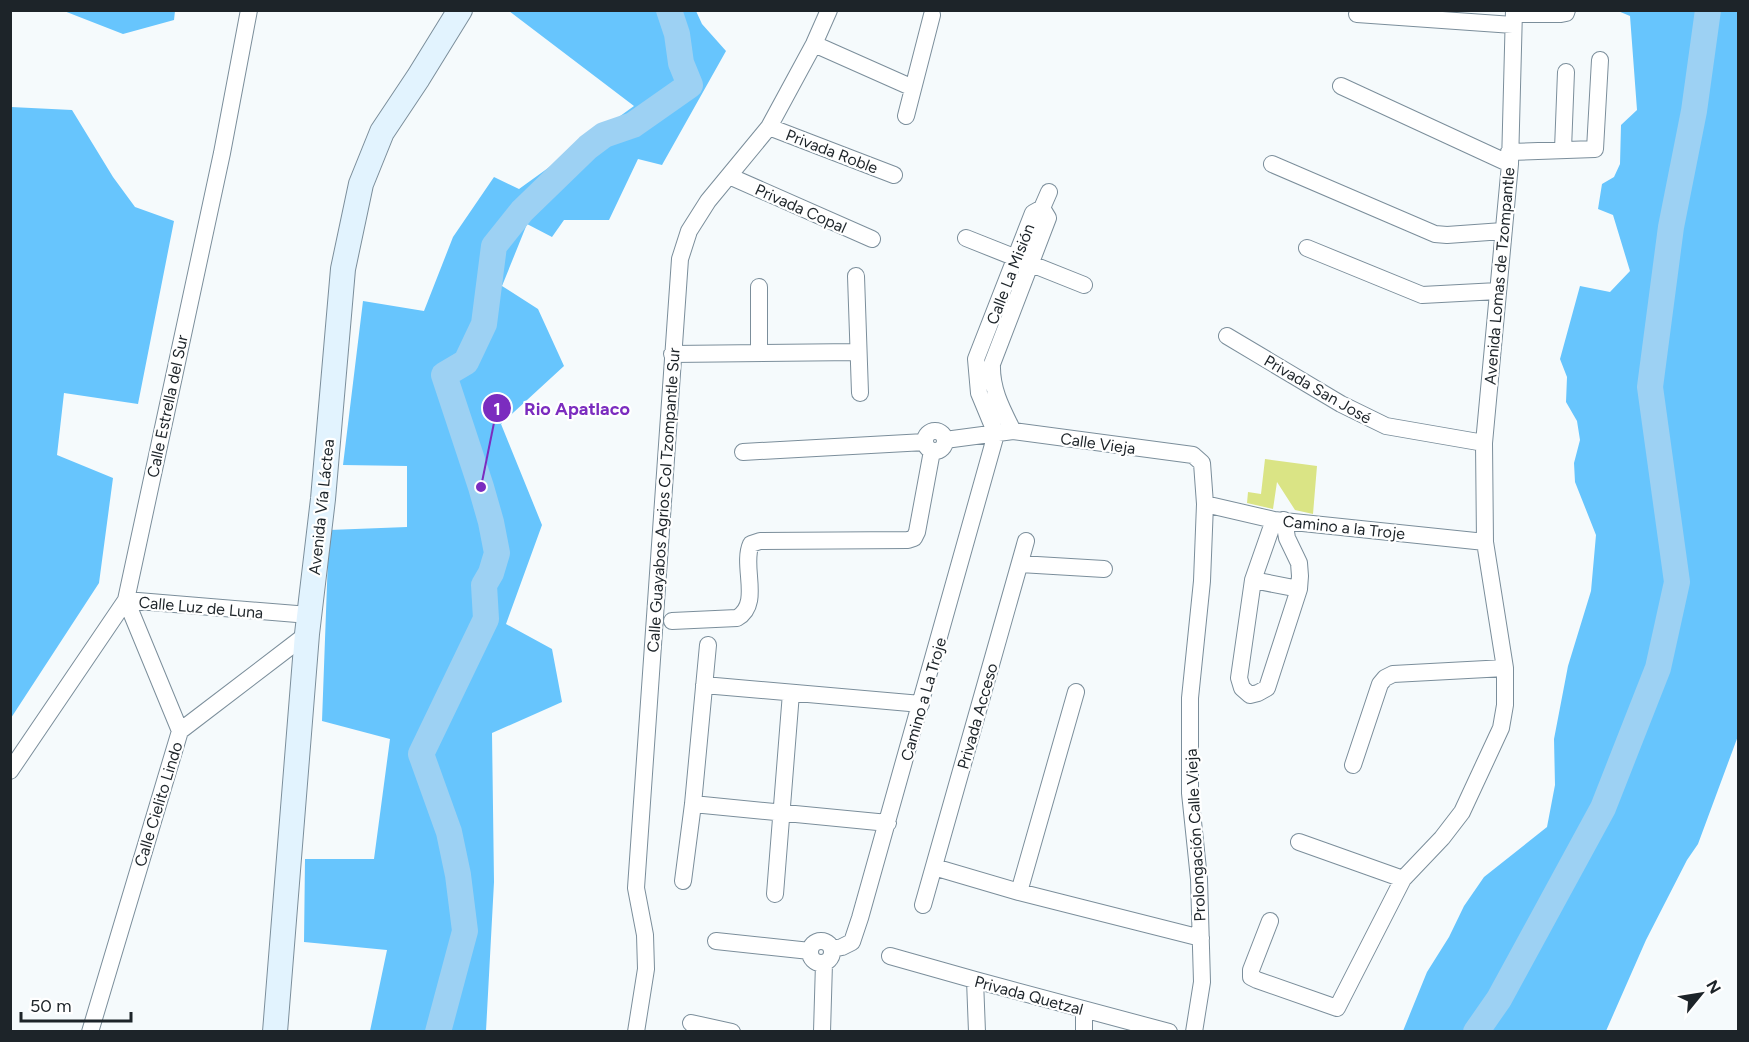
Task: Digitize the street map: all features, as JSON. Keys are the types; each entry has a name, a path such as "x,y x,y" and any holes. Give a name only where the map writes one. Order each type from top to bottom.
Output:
{"street":[{"name":"Calle Estrella del Sur","path":"10,771 126,600 222,153 249,10"},
{"name":"Avenida Vía Láctea","path":"275,1032 308,625 323,499 343,269 361,184 382,132 460,10"},
{"name":"Calle Guayabos Agrios Col Tzompantle Sur","path":"636,1032 646,969 645,935 636,888 680,259 689,231 708,201 769,128 814,44 829,10"},
{"path":"1357,14 1514,17 1561,14 1566,13 1567,10"},
{"path":"906,116 932,15"},
{"name":"Avenida Lomas de Tzompantle","path":"1270,921 1251,970 1251,976 1337,1008 1403,879 1442,838 1462,812 1501,728 1505,705 1505,668 1485,542 1484,443 1510,158 1514,17"},
{"path":"814,44 914,88"},
{"path":"1341,86 1510,158 1563,149 1595,149 1600,60"},
{"path":"1563,149 1566,72"},
{"name":"Privada Roble","path":"769,128 894,175"},
{"path":"1272,164 1435,234 1503,231"},
{"name":"Privada Copal","path":"729,176 872,239"},
{"name":"Calle La Misión","path":"996,434 979,393 992,364 1024,261 1048,218 1042,208 1049,192"},
{"path":"966,238 1084,285"},
{"path":"1307,248 1422,295 1498,291"},
{"path":"856,276 860,393"},
{"path":"759,287 759,352"},
{"name":"Privada San José","path":"1227,336 1341,404 1386,426 1484,443"},
{"path":"672,354 858,352"},
{"name":"Calle La Misión","path":"984,380 1002,408 1013,431"},
{"name":"Calle Vieja","path":"743,452 934,444 1013,431 1193,455 1199,459"},
{"name":"Camino a La Troje","path":"828,956 852,942 888,823 996,434"},
{"path":"672,621 737,618 745,614 749,605 747,552 751,544 760,541 908,540 914,538 934,444"},
{"name":"Prolongación Calle Vieja","path":"1194,1032 1202,982 1199,879 1190,793 1190,698 1202,581 1205,504 1202,463 1199,459"},
{"name":"Camino a la Troje","path":"1205,504 1279,520 1485,542"},
{"path":"1279,520 1299,563 1299,589 1267,688 1251,694 1242,688 1239,678 1253,580 1279,520"},
{"name":"Privada Acceso","path":"923,905 1026,541"},
{"path":"1020,564 1104,570"},
{"path":"1253,580 1299,589"},
{"name":"Calle Luz de Luna","path":"126,600 308,625"},
{"name":"Calle Luz de Luna","path":"126,600 180,731"},
{"name":"Calle Cielito Lindo","path":"90,1032 180,731 308,625"},
{"path":"683,881 693,804 708,645"},
{"path":"1353,765 1380,684 1385,678 1393,674 1505,668"},
{"path":"704,685 921,704"},
{"path":"1019,892 1076,692"},
{"path":"775,894 791,693"},
{"path":"693,804 888,823"},
{"path":"1299,842 1403,879"},
{"path":"934,867 1019,892 1201,938"},
{"path":"716,941 810,951 811,958 817,962 828,956"},
{"path":"822,1032 828,956"},
{"name":"Privada Quetzal","path":"890,956 1169,1032"},
{"path":"975,980 977,1032"},
{"path":"1084,1010 1084,1032"},
{"path":"690,1023 732,1032"}],"shaded area":[{"path":"64,11 175,11 174,20 123,34"},
{"path":"509,11 696,11 702,24 726,51 662,165 638,159 609,220 564,220 552,237 527,224 502,286 538,309 564,366 501,424 542,525 506,624 552,649 562,702 492,733 494,882 486,1031 370,1031 387,950 304,942 305,859 374,859 390,739 322,721 329,530 407,527 407,466 343,465 363,301 424,311 453,237 494,177 519,189 634,106"},
{"path":"1618,11 1738,11 1738,736 1698,844 1687,860 1646,940 1606,1031 1403,1031 1427,972 1449,937 1464,906 1484,877 1547,827 1555,785 1554,739 1568,666 1591,591 1596,535 1575,482 1574,463 1580,440 1577,421 1566,402 1567,377 1560,359 1580,286 1610,292 1630,271 1613,215 1598,209 1602,184 1614,177 1620,164 1621,125 1637,110 1630,16"},
{"path":"11,107 72,110 113,177 135,207 174,221 138,404 64,393 57,455 113,478 99,583 11,718"}],"building":[{"path":"1265,459 1317,466 1313,514 1295,510 1277,482 1273,509 1247,503 1248,492 1261,494"}],"waterway":[{"path":"438,1032 465,931 458,875 449,832 421,754 486,619 484,585 491,573 497,553 481,487 444,375 466,362 484,324 494,246 522,211 588,147 604,135 633,125 690,85 681,63 677,34 669,10"},
{"path":"1476,1032 1499,999 1603,808 1658,668 1677,582 1650,387 1671,227 1694,111 1708,10"}],"place":[{"name":"Rio Apatlaco","path":"481,487"}]}
